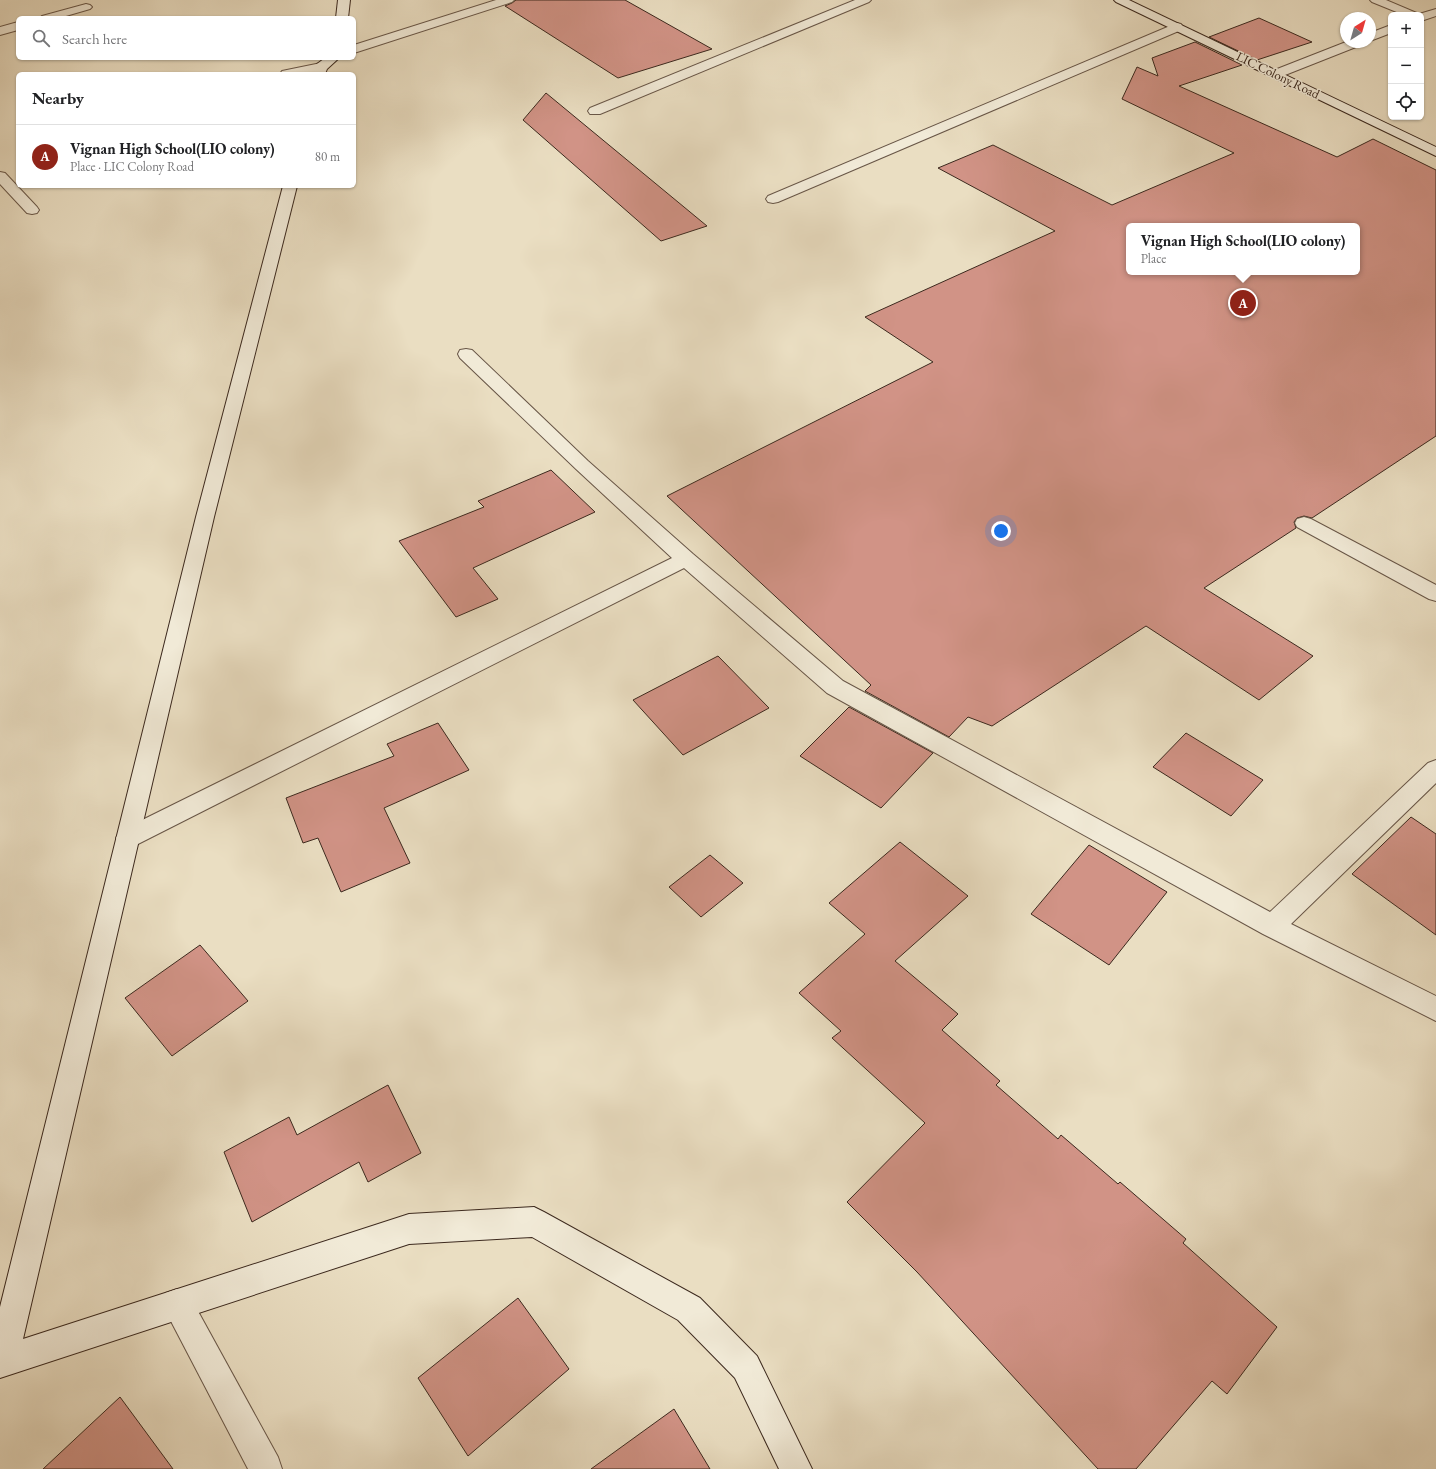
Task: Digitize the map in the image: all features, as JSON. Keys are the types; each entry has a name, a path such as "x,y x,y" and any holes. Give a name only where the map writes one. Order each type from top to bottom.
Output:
{"street":[{"path":"342,16 344,0"},
{"path":"356,48 508,0"},
{"path":"595,111 865,0"},
{"name":"LIC Colony Road","path":"1120,0 1436,152"},
{"path":"1376,0 1406,12"},
{"path":"53,16 86,7"},
{"path":"1424,16 1436,12"},
{"path":"0,31 16,27"},
{"path":"773,198 1177,27"},
{"path":"1376,35 1388,30"},
{"path":"1276,74 1342,48"},
{"path":"303,72 320,70 331,60"},
{"path":"0,176 32,210"},
{"path":"1,1364 205,517 289,188"},
{"path":"466,354 582,465 686,559 835,687 1272,926 1436,1009"},
{"path":"1304,523 1436,594"},
{"path":"128,838 686,559"},
{"path":"1272,926 1436,769"},
{"path":"1,1364 177,1304 409,1228 534,1222 689,1309 746,1367 796,1469"},
{"path":"177,1304 266,1469"}],"building":[{"path":"516,0 625,0 712,49 618,78 505,6"},
{"path":"1259,18 1312,42 1257,60 1209,37"},
{"path":"1195,42 1242,65 1179,86 1337,157 1373,139 1436,170 1436,436 1312,518 1304,516 1297,518 1294,522 1296,528 1204,588 1313,656 1259,700 1146,626 992,726 968,717 949,737 865,691 871,685 667,496 933,362 865,317 1055,231 938,168 993,145 1112,205 1234,153 1122,99 1137,67 1158,76 1152,58"},
{"path":"546,93 707,226 661,241 523,120"},
{"path":"551,470 595,512 473,568 498,599 456,617 399,541 484,507 478,501"},
{"path":"718,656 769,708 683,755 633,700"},
{"path":"849,707 933,753 881,808 800,756"},
{"path":"438,723 469,770 384,808 410,863 341,892 318,838 303,843 286,798 394,756 387,744"},
{"path":"1186,733 1263,780 1231,816 1153,767"},
{"path":"1411,817 1436,834 1436,935 1352,874"},
{"path":"900,842 968,896 895,961 958,1014 942,1030 1000,1081 996,1085 1058,1139 1061,1135 1118,1184 1120,1182 1186,1239 1183,1243 1277,1327 1227,1394 1212,1381 1136,1469 1098,1469 917,1272 847,1202 925,1123 832,1038 841,1031 799,993 865,934 829,903"},
{"path":"1089,845 1167,892 1109,965 1031,914"},
{"path":"710,855 743,883 701,917 669,887"},
{"path":"200,945 248,1001 172,1056 125,998"},
{"path":"388,1085 421,1153 368,1182 359,1162 252,1222 224,1152 289,1117 297,1135"},
{"path":"518,1298 569,1369 468,1456 418,1378"},
{"path":"120,1397 173,1469 43,1469"},
{"path":"674,1409 710,1469 591,1469"}],"place":[{"name":"Vignan High School(LIO colony)","path":"1243,303"}]}
